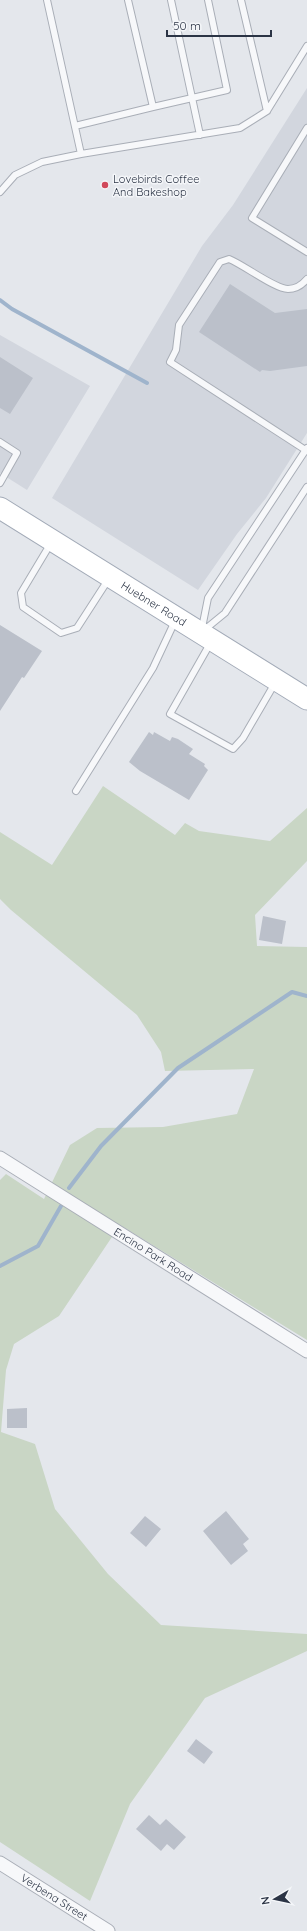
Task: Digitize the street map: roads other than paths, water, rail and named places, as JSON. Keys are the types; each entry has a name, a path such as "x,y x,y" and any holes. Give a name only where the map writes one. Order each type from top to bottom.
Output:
{"main road":[{"name":"Huebner Road","path":"0,508 307,699"}],"street":[{"name":"Encino Park Road","path":"0,1158 307,1351"},
{"name":"Verbena Street","path":"0,1863 108,1931"}],"lane":[{"path":"47,0 81,154"},
{"path":"128,0 153,107"},
{"path":"171,0 200,135"},
{"path":"75,126 228,90 208,0"},
{"path":"241,0 266,111"},
{"path":"0,192 15,175 42,162 81,154 240,128 266,111 307,46"},
{"path":"307,128 252,218 307,252"},
{"path":"206,637 208,598 307,450 170,362 176,350 179,325 220,262 229,259 276,285 288,289 301,286 307,280"},
{"path":"0,442 17,453 0,483"},
{"path":"276,680 243,738 233,749 170,714 206,637 224,613 307,487"},
{"path":"52,541 21,593 23,607 61,633 77,628 110,576"},
{"path":"76,792 153,668 176,618"}],"waterway":[{"path":"0,300 12,309 147,383"},
{"path":"69,1188 101,1146 178,1068 292,992 307,996"},
{"path":"0,1266 38,1246 61,1206"}],"place":[{"name":"Lovebirds Coffee And Bakeshop","path":"105,185"}]}
